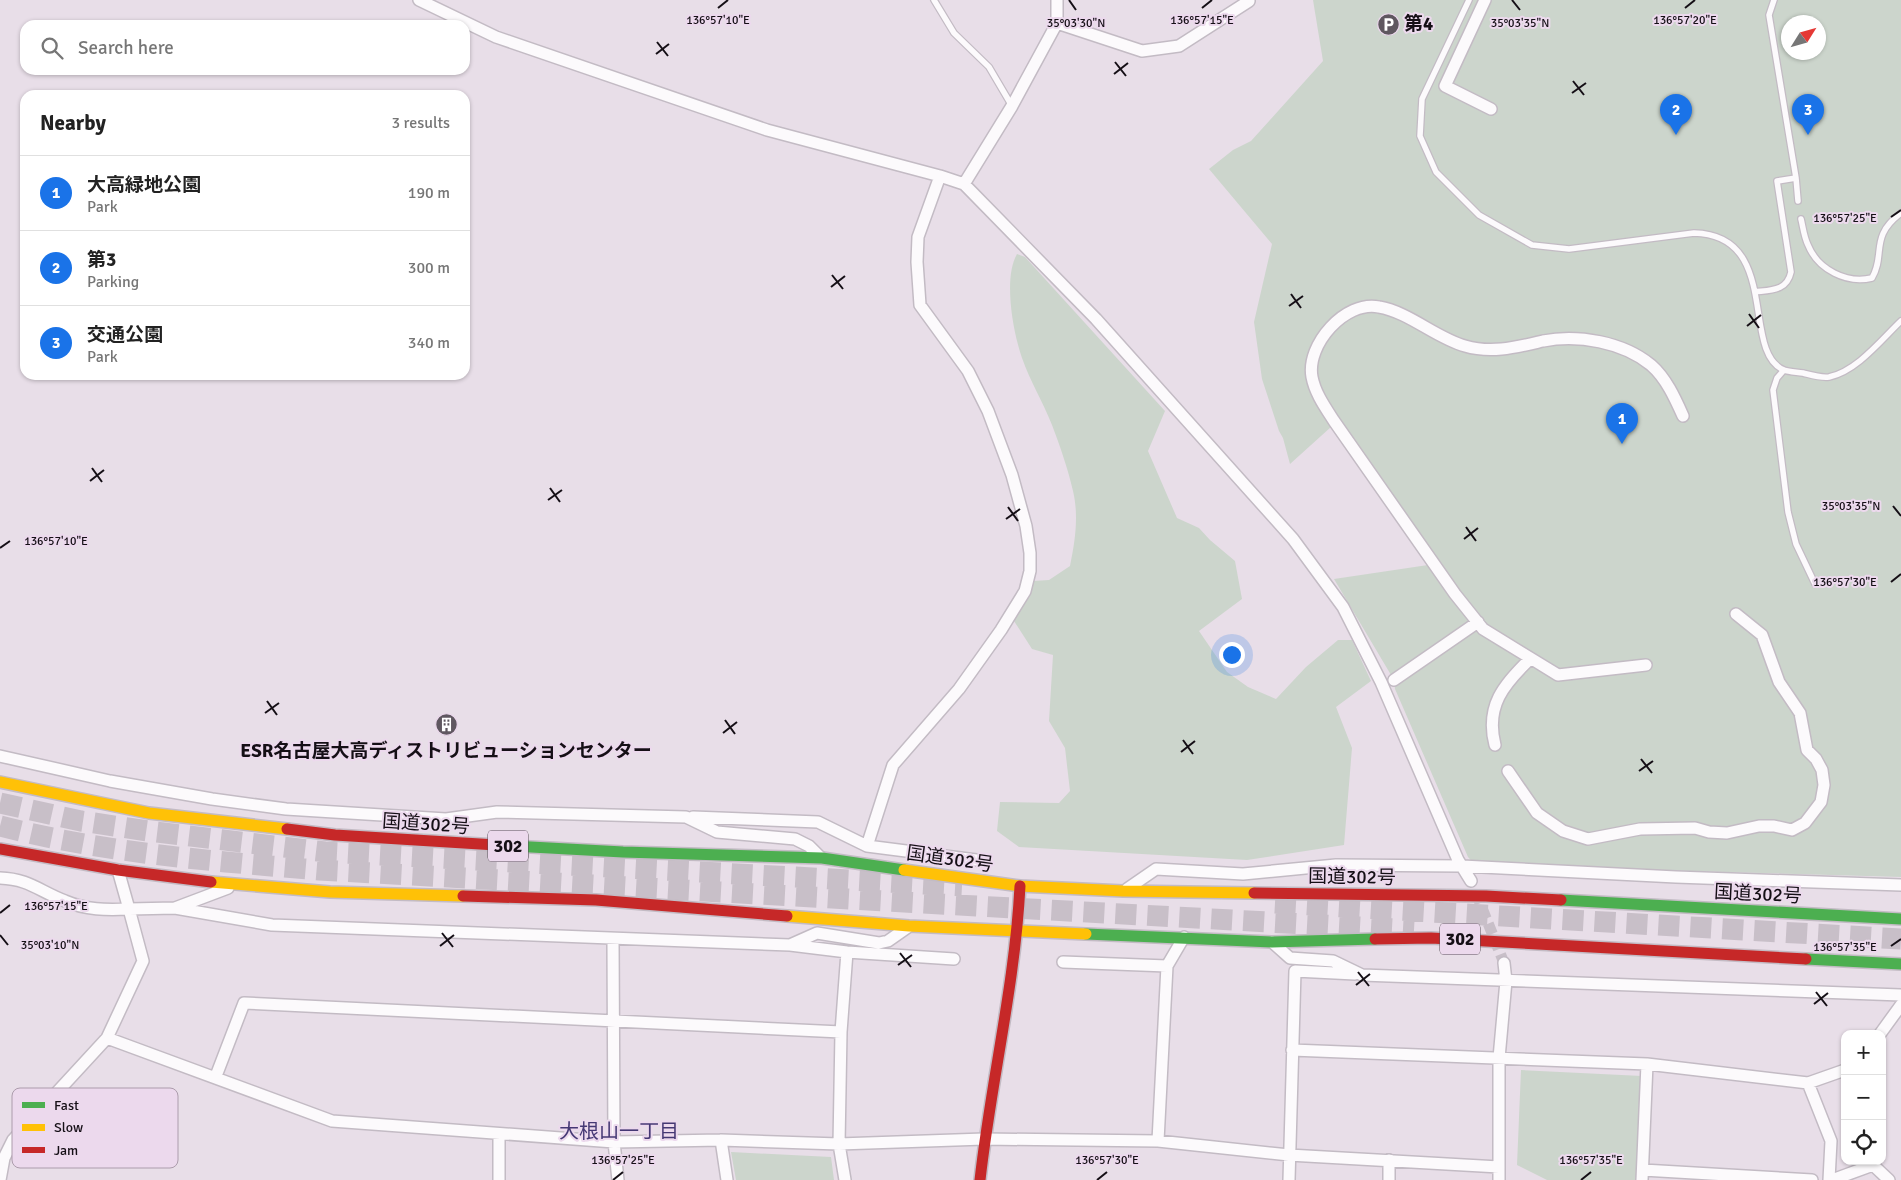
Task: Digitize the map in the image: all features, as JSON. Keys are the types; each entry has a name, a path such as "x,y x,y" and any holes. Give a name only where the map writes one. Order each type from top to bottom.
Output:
{"main road":[{"name":"国道302号","path":"0,782 149,813 335,835 623,852 822,858 1020,886 1124,892 1486,896 1901,919"},
{"name":"302","path":"0,848 118,870 237,885 330,892 596,900 910,926 1272,942 1431,938 1901,964"},
{"path":"980,1180 984,1139 1019,930 1020,886"}],"street":[{"path":"419,0 461,20"},
{"path":"964,184 1012,106 1057,23 1057,0"},
{"path":"1485,0 1445,86 1491,109"},
{"path":"1057,23 1142,51 1179,46 1250,1"},
{"path":"470,25 496,37 758,127 964,184 1096,319 1293,539 1343,607 1381,682 1462,866 1471,881"},
{"path":"867,846 894,765 959,688 1001,630 1025,590 1030,571 1030,552 1026,526 1012,475 988,411 968,371 920,305 917,262 918,237 940,176"},
{"path":"1646,665 1558,675 1483,629 1455,594 1357,455 1318,395 1312,377 1311,364 1332,323 1352,311 1378,306 1464,346 1491,350 1515,348 1545,341 1582,338 1617,347 1650,365 1668,386 1683,416"},
{"path":"1508,771 1537,813 1563,831 1588,839 1640,829 1695,828 1709,832 1727,833 1759,826 1774,826 1792,830 1805,824 1821,802 1824,785 1822,770 1816,759 1807,750 1800,713 1779,682 1762,635 1736,614"},
{"path":"1394,680 1478,622"},
{"path":"1495,745 1491,723 1497,702 1507,682 1530,659"},
{"path":"0,756 119,783 212,799 286,809 446,819 497,812 818,822 867,846 984,861"},
{"path":"686,817 717,832 795,839 809,846 822,858"},
{"path":"734,820 738,829 751,836"},
{"path":"1124,892 1156,869 1243,874 1336,865 1462,866 1676,877 1901,885"},
{"path":"61,1088 107,1038 143,961 118,870"},
{"path":"0,878 29,882 64,901 86,908 107,910 175,908 272,925 790,945 847,952 954,959"},
{"path":"175,908 237,885"},
{"path":"790,945 817,933 879,943 888,941 910,926"},
{"path":"1158,1141 1167,966 1184,937"},
{"path":"613,939 614,1142 618,1180"},
{"path":"1272,942 1290,958 1333,961 1362,975"},
{"path":"845,1180 839,1144 841,1032 847,952"},
{"path":"1063,962 1167,966"},
{"path":"1499,1180 1499,1058 1506,982 1504,963"},
{"path":"1289,1180 1294,971 1506,982 1901,995"},
{"path":"216,1076 244,1003 841,1032"},
{"path":"1883,1030 1901,1004"},
{"path":"107,1038 216,1076 312,1115 332,1121 614,1142 721,1140 839,1144 984,1139 1158,1141 1289,1155 1499,1167"},
{"path":"1292,1050 1647,1064 1808,1083 1841,1071"},
{"path":"1647,1064 1642,1175 1812,1180"},
{"path":"1808,1083 1831,1141 1831,1180 1873,1165 1889,1180"},
{"path":"499,1134 499,1180"},
{"path":"721,1140 727,1180"},
{"path":"0,1180 4,1158 12,1142"},
{"path":"1389,1160 1390,1180"}],"lane":[{"path":"934,0 954,33 989,67 1012,106"},
{"path":"1469,0 1422,100 1420,136 1436,172 1480,215 1532,245 1568,249 1694,233 1711,233 1729,242 1739,252 1755,292 1764,340 1770,355 1784,370 1817,377 1829,376 1845,370 1867,354 1901,321"},
{"path":"1774,0 1769,15 1796,178 1798,201"},
{"path":"1755,292 1780,289 1789,280 1791,272 1777,181 1796,178"},
{"path":"1801,219 1808,247 1820,263 1832,274 1858,281 1872,278 1877,270 1879,240 1886,229 1901,214"},
{"path":"1784,370 1777,378 1773,390 1786,503 1796,544 1815,584"}],"shaded area":[{"path":"1313,0 1901,0 1901,877 1475,865 1468,857 1395,689 1394,680 1334,579 1428,565 1331,427 1290,464 1262,379 1254,322 1272,244 1209,169 1233,150 1251,141 1323,61"},
{"path":"1017,254 1025,257 1165,411 1148,451 1177,518 1199,528 1235,561 1242,599 1199,631 1227,672 1248,687 1276,699 1306,667 1338,640 1352,640 1371,681 1336,707 1352,748 1344,845 1247,860 1019,847 997,831 1000,802 1059,803 1070,791 1065,748 1049,721 1053,655 1032,649 1014,621 1033,581 1049,580 1070,566 1076,519 1075,500 1064,458 1048,416 1025,367 1015,334 1010,291 1013,264"},
{"path":"1521,1070 1642,1076 1637,1180 1547,1180 1517,1165"},
{"path":"731,1152 831,1157 834,1180 736,1180"}],"tunnel":[{"path":"0,803 81,821 325,852 962,886"},
{"path":"0,826 79,843 158,855 319,870 1414,930"},
{"path":"1476,893 1504,963"},
{"path":"1275,903 1901,939"}],"traffic: fast":[{"path":"496,845 623,852 822,858 904,870"},
{"path":"1561,900 1901,919"},
{"path":"1086,934 1272,942 1375,939"},
{"path":"1806,959 1901,964"}],"traffic: slow":[{"path":"0,782 149,813 287,829"},
{"path":"904,870 1020,886 1123,891 1254,893"},
{"path":"211,882 330,892 463,896"},
{"path":"787,916 909,926 1086,934"}],"traffic: jam":[{"path":"287,829 335,835 496,845"},
{"path":"0,849 118,870 211,882"},
{"path":"980,1180 1013,960 1020,886"},
{"path":"1254,893 1486,896 1561,900"},
{"path":"463,896 596,900 787,916"},
{"path":"1375,939 1431,938 1806,959"}],"place":[{"name":"第4","path":"1388,24"},
{"name":"第3","path":"1676,135"},
{"name":"交通公園","path":"1808,135"},
{"name":"大高緑地公園","path":"1622,444"},
{"name":"ESR名古屋大高ディストリビューションセンター","path":"446,725"}],"district":[{"name":"大根山一丁目","path":"619,1131"}]}
